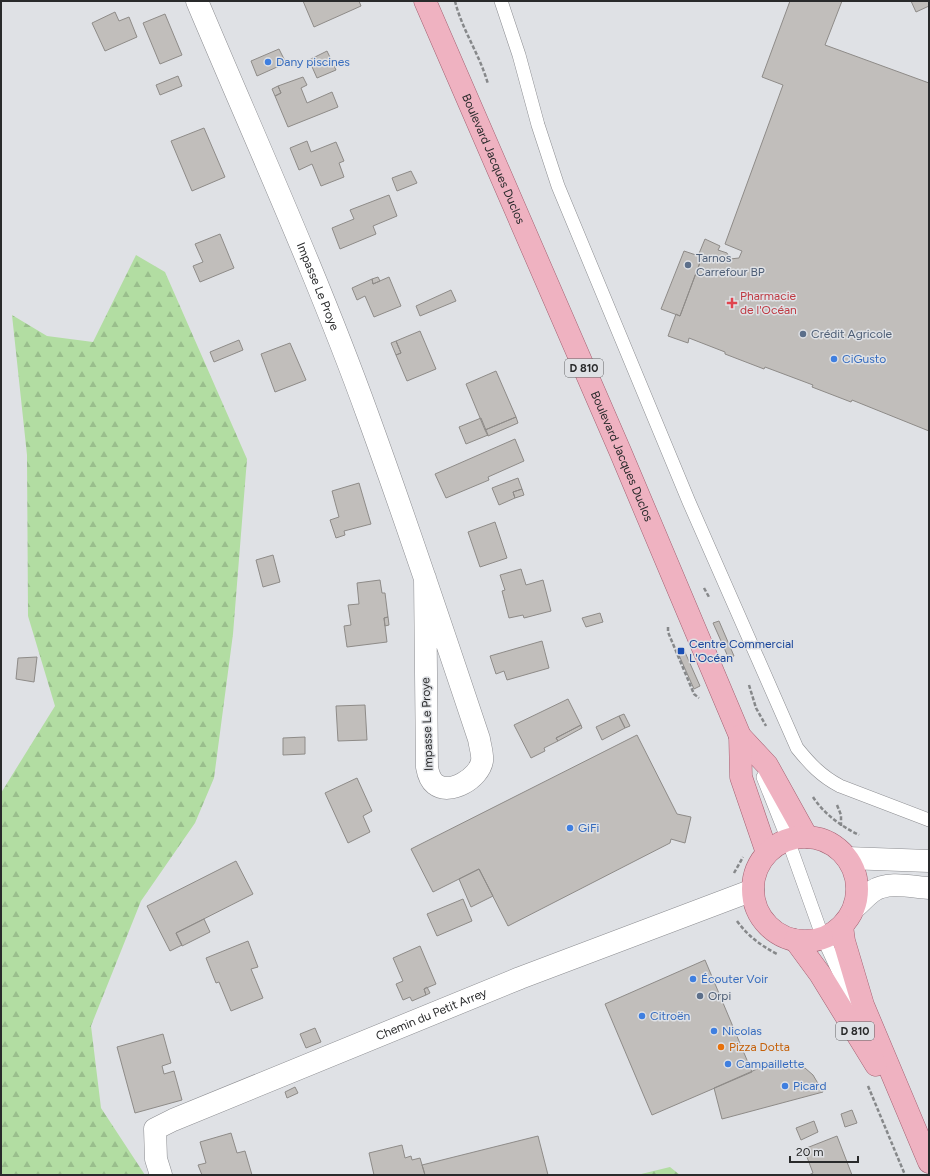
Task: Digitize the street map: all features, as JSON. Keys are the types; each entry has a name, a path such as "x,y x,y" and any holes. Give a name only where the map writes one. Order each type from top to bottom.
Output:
{"main road":[{"name":"Boulevard Jacques Duclos","path":"425,1 620,451 740,736 767,765 797,838"},
{"name":"Boulevard Jacques Duclos","path":"740,736 741,778 767,853"},
{"path":"797,838 820,839 832,844 847,858 856,879 857,893 854,908 842,926 823,938 809,941 795,940 779,933 765,922 757,907 753,890 755,877 760,864 767,853 797,838"},
{"name":"D 810","path":"842,926 844,941 863,1005 929,1162"},
{"name":"D 810","path":"795,940 820,974 912,1124"}],"street":[{"name":"Impasse Le Proye","path":"197,1 320,290 368,415 425,578 479,739 482,760 473,778 456,786 446,788 435,784 429,776 426,767 425,578"},
{"path":"847,858 908,862 929,861"},
{"path":"854,908 873,891 881,888 891,886 929,888"},
{"name":"Chemin du Petit Arrey","path":"161,1175 156,1159 155,1129 173,1120 520,978 753,890"}],"lane":[{"path":"501,1 519,55 538,125 558,186 687,496 797,748 814,769 826,779 840,786 929,820"},
{"path":"797,838 823,938 835,966 912,1124"}],"green space":[{"path":"136,255 165,272 247,459 233,634 214,778 195,823 141,901 91,1026 101,1108 145,1175 1,1175 1,793 55,706 28,616 27,455 12,315 47,336 93,342"},
{"path":"670,1167 680,1175 637,1175"}],"building":[{"path":"303,1 359,1 361,6 314,27"},
{"path":"790,1 842,1 825,45 929,83 929,431 852,400 851,402 812,387 813,385 725,354 725,352 689,338 688,343 668,336 676,314 680,316 702,257 698,256 705,239 720,246 718,250 727,253 730,259 739,258 742,251 725,244 783,85 762,77"},
{"path":"911,1 929,1 929,6 916,12"},
{"path":"115,12 119,21 129,17 137,37 105,51 92,23"},
{"path":"165,14 182,55 160,64 143,23"},
{"path":"279,49 286,63 257,76 251,61"},
{"path":"327,51 336,70 317,78 309,60"},
{"path":"178,76 182,86 160,95 156,85"},
{"path":"303,77 307,85 301,88 307,103 332,92 338,107 288,127 275,96 281,93 278,86"},
{"path":"278,86 281,93 275,96 272,89"},
{"path":"204,128 225,177 192,191 171,141"},
{"path":"307,141 311,152 336,142 344,161 339,163 344,177 321,186 312,164 299,170 290,148"},
{"path":"411,171 417,183 397,191 392,178"},
{"path":"389,195 397,216 373,226 376,234 340,249 332,228 354,219 350,210"},
{"path":"220,234 234,268 200,282 193,266 203,262 195,244"},
{"path":"684,251 702,257 680,316 661,309"},
{"path":"378,277 380,281 373,284 372,279"},
{"path":"389,277 401,306 374,317 365,296 357,300 352,288 372,279 373,284"},
{"path":"451,290 456,301 420,316 416,306"},
{"path":"420,331 436,369 407,381 396,355 401,353 396,341"},
{"path":"239,340 243,350 214,362 210,352"},
{"path":"396,341 401,353 396,355 391,343"},
{"path":"290,343 306,380 275,392 261,354"},
{"path":"496,371 516,417 485,430 466,384"},
{"path":"516,417 518,423 488,436 485,430"},
{"path":"481,418 488,435 466,444 459,427"},
{"path":"515,439 524,461 488,477 489,480 446,498 435,474"},
{"path":"518,478 522,489 513,492 515,498 499,505 492,488"},
{"path":"359,483 371,524 344,531 345,535 336,538 330,520 339,517 332,491"},
{"path":"522,489 524,495 515,498 513,492"},
{"path":"495,522 507,558 480,567 468,532"},
{"path":"273,555 280,582 263,587 256,560"},
{"path":"521,569 526,585 543,580 551,611 524,618 523,615 509,618 502,591 505,590 500,575"},
{"path":"380,580 382,593 385,593 388,617 384,618 387,642 347,647 344,626 351,625 348,605 359,604 357,583"},
{"path":"600,613 603,622 586,627 582,618"},
{"path":"388,617 389,625 385,626 384,618"},
{"path":"719,621 734,656 729,659 713,623"},
{"path":"542,641 549,668 507,680 504,671 496,674 490,656"},
{"path":"684,650 700,686 694,689 678,653"},
{"path":"37,657 34,682 16,679 18,658"},
{"path":"568,699 581,725 556,738 558,741 544,748 545,751 531,758 514,725"},
{"path":"365,705 367,740 338,741 336,706"},
{"path":"624,714 630,726 625,728 619,716"},
{"path":"619,716 625,728 602,740 596,727"},
{"path":"581,725 582,728 558,741 556,738"},
{"name":"GiFi","path":"637,735 677,814 691,817 685,843 671,839 670,843 508,926 479,869 433,892 411,849"},
{"path":"305,737 305,754 283,755 283,738"},
{"path":"357,778 372,811 363,816 370,832 348,843 325,793"},
{"path":"236,861 253,894 176,933 182,945 170,951 147,906"},
{"path":"479,869 493,896 471,907 459,879"},
{"path":"463,899 472,921 437,936 427,914"},
{"path":"204,919 210,932 182,946 176,933"},
{"path":"248,941 258,967 251,969 263,998 231,1011 219,982 216,983 206,958"},
{"path":"420,946 436,984 424,989 426,995 412,1001 410,997 403,1000 396,984 403,981 393,958"},
{"path":"705,960 752,1072 652,1115 605,1004"},
{"path":"427,987 430,993 426,995 424,989"},
{"path":"315,1028 321,1042 306,1048 300,1034"},
{"path":"163,1034 171,1063 162,1066 164,1074 174,1071 182,1100 135,1113 117,1047"},
{"path":"773,1062 789,1062 805,1068 813,1075 823,1092 722,1119 714,1088"},
{"path":"295,1087 298,1093 287,1098 285,1092"},
{"path":"852,1110 857,1123 845,1127 841,1114"},
{"path":"814,1121 818,1132 801,1140 796,1128"},
{"path":"231,1133 237,1153 245,1151 252,1175 202,1175 198,1165 206,1163 200,1142"},
{"path":"538,1136 548,1175 425,1175 422,1165"},
{"path":"837,1136 852,1175 809,1175 813,1173 804,1149"},
{"path":"402,1145 405,1158 411,1156 412,1160 420,1158 425,1175 374,1175 369,1153"}],"place":[{"name":"Dany piscines","path":"268,62"},
{"name":"Tarnos Carrefour BP","path":"688,265"},
{"name":"Pharmacie de l'Océan","path":"732,303"},
{"name":"Crédit Agricole","path":"803,334"},
{"name":"CiGusto","path":"834,359"},
{"name":"Centre Commercial L'Océan","path":"681,651"},
{"name":"GiFi","path":"570,828"},
{"name":"Écouter Voir","path":"693,979"},
{"name":"Orpi","path":"700,996"},
{"name":"Citroën","path":"642,1016"},
{"name":"Nicolas","path":"714,1031"},
{"name":"Pizza Dotta","path":"721,1047"},
{"name":"Campaillette","path":"728,1064"},
{"name":"Picard","path":"785,1086"}]}
